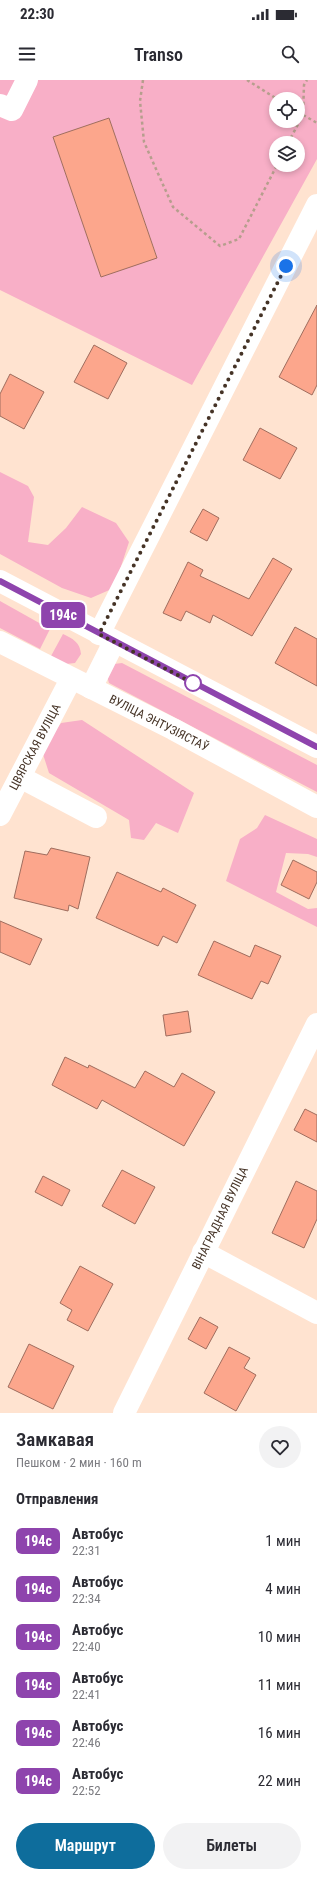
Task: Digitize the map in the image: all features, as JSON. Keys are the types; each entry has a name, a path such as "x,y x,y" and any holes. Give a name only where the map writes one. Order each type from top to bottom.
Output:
{"street":[{"path":"0,105 12,110 27,80"},
{"path":"91,688 106,638 309,242 317,206"},
{"path":"0,581 106,638 317,747"},
{"name":"ВУЛІЦА ЭНТУЗІЯСТАЎ","path":"0,642 173,729 317,807"},
{"name":"ЦВЯРСКАЯ ВУЛІЦА","path":"0,815 71,679"},
{"path":"20,777 96,817"},
{"name":"ВІНАГРАДНАЯ ВУЛІЦА","path":"124,1413 317,1024"},
{"path":"203,1252 317,1313"}],"path":[{"path":"143,80 140,101 144,142 174,207 220,246 239,239 273,172"},
{"path":"247,80 269,94"},
{"path":"302,80 304,85 304,92"},
{"path":"304,85 307,80"},
{"path":"305,116 317,123"}],"shaded area":[{"path":"0,80 317,80 317,159 192,385 0,290","holes":["109,118 157,257 101,277 53,137"]},
{"path":"0,472 28,486 34,497 28,542 48,545 66,528 82,507 116,523 129,542 114,588 91,598 62,588 0,554"},
{"path":"0,601 50,629 40,649 0,628"},
{"path":"63,634 73,639 78,644 81,654 75,663 66,664 51,656"},
{"path":"122,663 317,765 317,792 109,683 107,676 114,664"},
{"path":"82,720 194,793 178,833 156,823 144,840 131,838 129,820 49,773 42,751 61,723"},
{"path":"265,815 317,839 317,857 308,854 286,853 276,892 308,909 317,908 317,927 226,881 240,839 257,828"}],"building":[{"path":"109,118 157,258 101,277 53,137"},
{"path":"317,305 317,385 312,395 279,377"},
{"path":"94,345 127,363 108,399 74,382"},
{"path":"10,374 44,392 24,429 0,416 0,394"},
{"path":"260,428 297,448 280,479 243,460"},
{"path":"203,509 219,518 207,541 190,532"},
{"path":"273,558 292,569 252,636 213,615 210,623 186,611 181,621 163,613 188,562 203,570 200,576 249,599"},
{"path":"295,627 317,639 317,686 275,663"},
{"path":"51,848 90,857 78,909 69,905 68,911 14,898 25,851 47,855"},
{"path":"293,860 317,872 317,882 309,899 281,885"},
{"path":"117,872 161,892 163,888 196,905 177,943 163,936 158,946 96,918"},
{"path":"0,921 42,939 30,965 0,952"},
{"path":"214,941 250,957 255,945 281,956 268,984 261,981 252,999 198,975"},
{"path":"188,1011 191,1032 166,1036 163,1015"},
{"path":"65,1057 88,1068 89,1065 135,1088 145,1071 174,1087 182,1073 215,1092 184,1146 102,1100 97,1109 52,1085"},
{"path":"305,1109 317,1115 317,1142 294,1130"},
{"path":"122,1170 155,1187 135,1224 102,1206"},
{"path":"43,1176 70,1190 62,1206 35,1192"},
{"path":"296,1181 317,1191 317,1219 304,1248 272,1233"},
{"path":"80,1266 113,1284 88,1331 67,1320 72,1310 60,1303"},
{"path":"200,1317 218,1327 206,1349 188,1339"},
{"path":"29,1344 74,1366 53,1409 8,1387"},
{"path":"229,1347 250,1358 244,1368 256,1375 236,1411 204,1393"}],"bus line":[{"name":"194с","path":"0,581 317,747"}],"route":[{"path":"193,683 195,684 99,634 286,266"}]}
